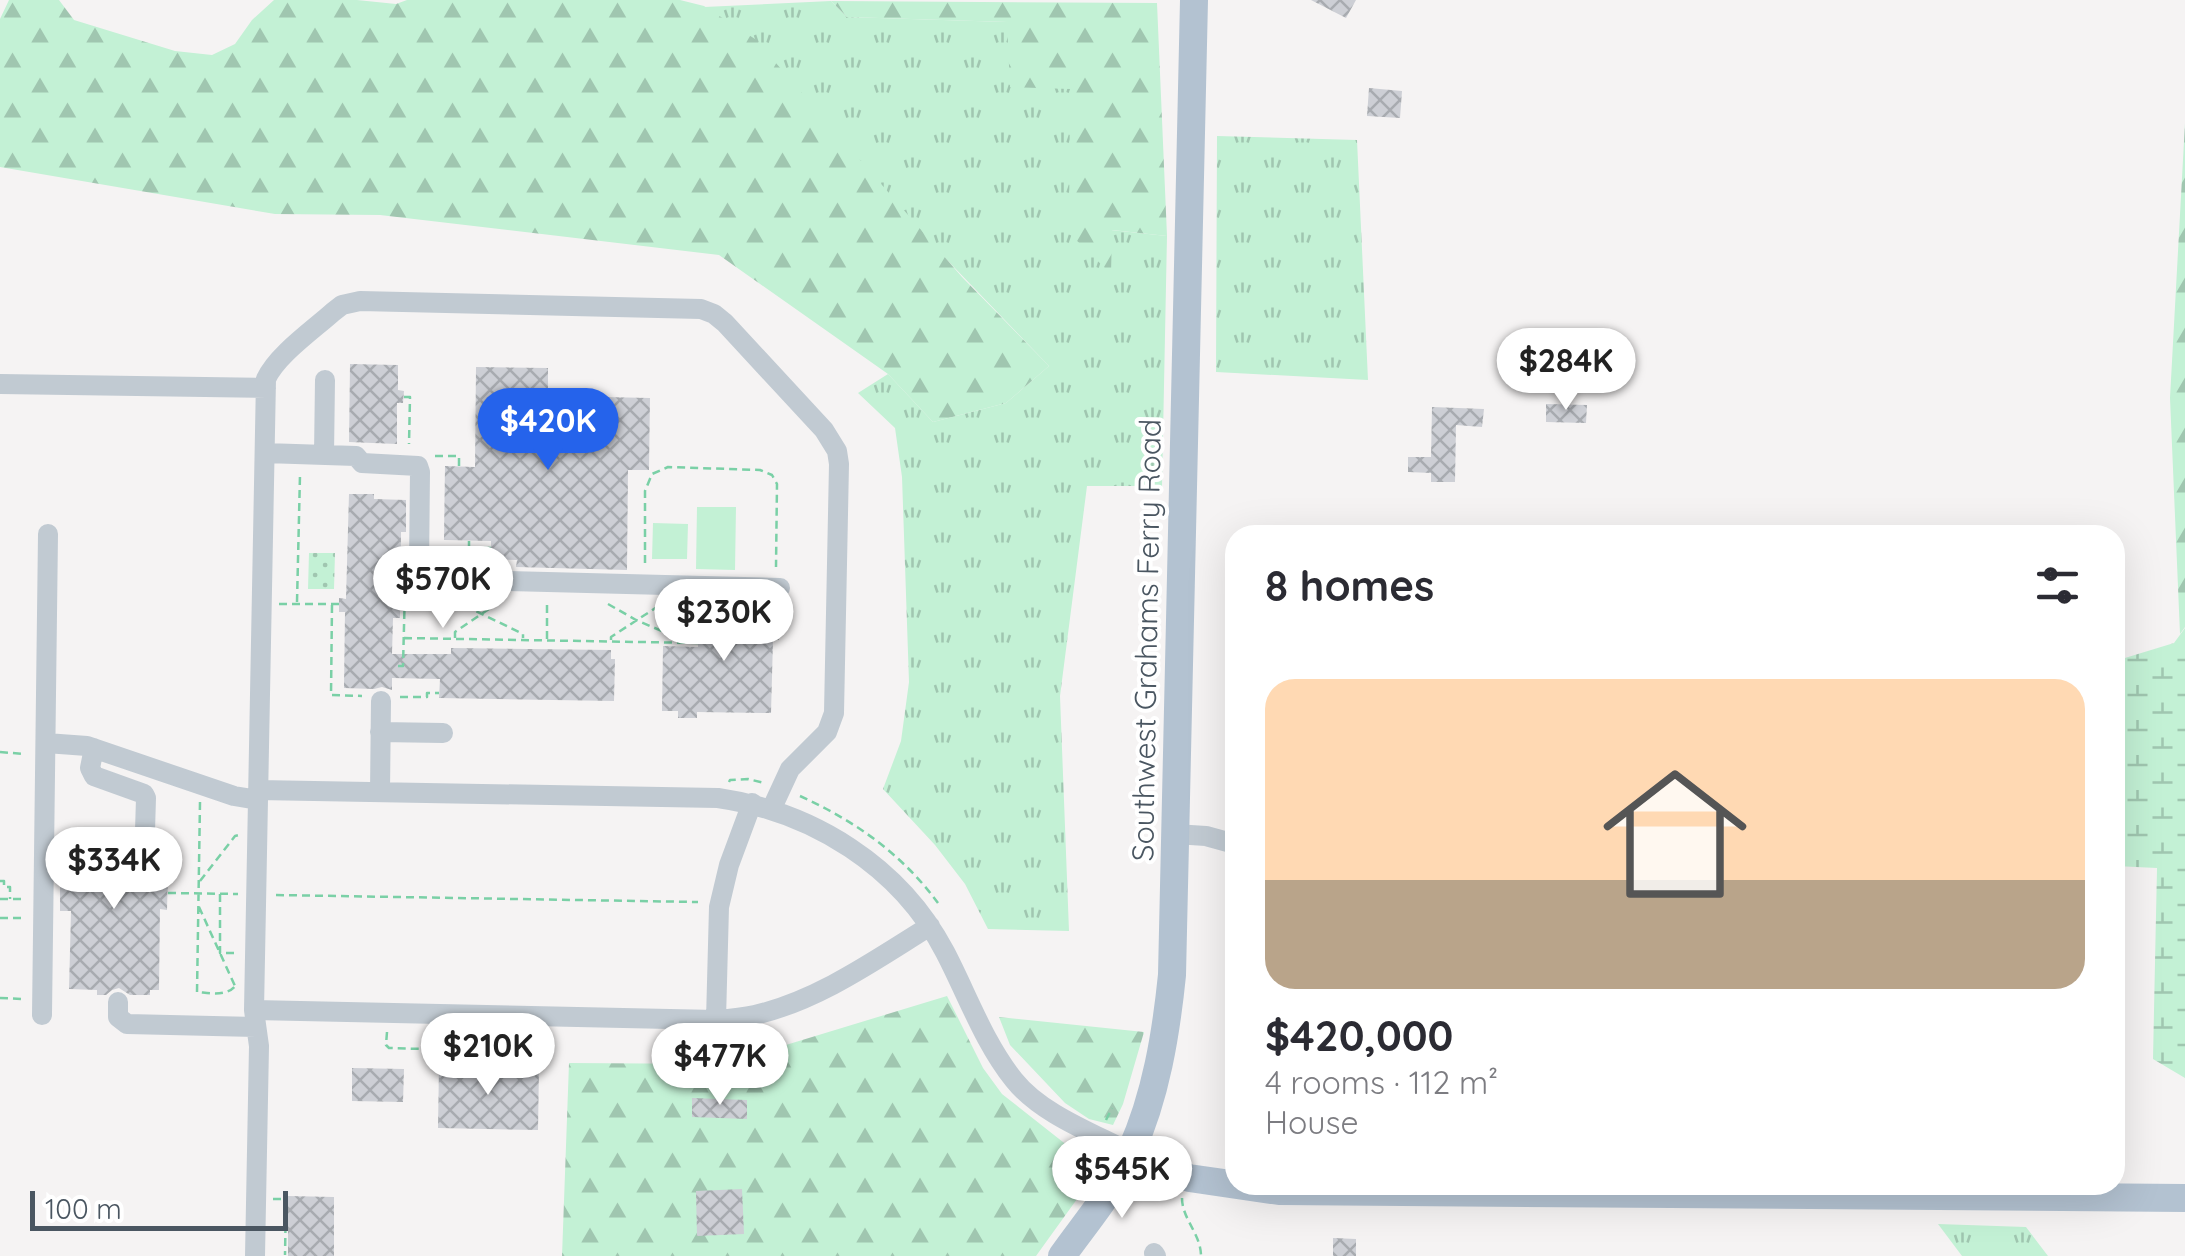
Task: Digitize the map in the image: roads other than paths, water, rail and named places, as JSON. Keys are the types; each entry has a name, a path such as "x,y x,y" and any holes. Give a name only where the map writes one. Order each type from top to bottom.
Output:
{"main road":[{"name":"Southwest Grahams Ferry Road","path":"1062,1256 1131,1152 1154,1080 1172,975 1194,0"},
{"path":"1131,1152 1189,1178 1225,1183"},
{"path":"2125,1195 2185,1198"}],"lane":[{"path":"254,1256 259,1046 255,1018 256,894 266,388 269,372 333,312 351,302 686,307 714,314 824,430 837,451 834,714 827,732 761,806 729,865 719,907 716,1020"},
{"path":"324,455 325,380"},
{"path":"0,384 266,388"},
{"path":"265,453 356,456 362,463 408,460 420,468 419,568 422,576 430,580 778,587"},
{"path":"35,1008 46,742 48,534"},
{"path":"380,698 380,792"},
{"path":"380,732 443,734"},
{"path":"46,742 94,748 234,796 380,792 718,798 761,806 820,830 882,871 930,926 996,1054 1016,1083 1053,1113 1131,1152"},
{"path":"94,748 90,762 94,776 139,791 146,798 145,830"},
{"path":"1175,834 1225,841"},
{"path":"118,1002 118,1017 123,1022 167,1034 255,1018 716,1020 751,1016 804,998 930,926"}]}
